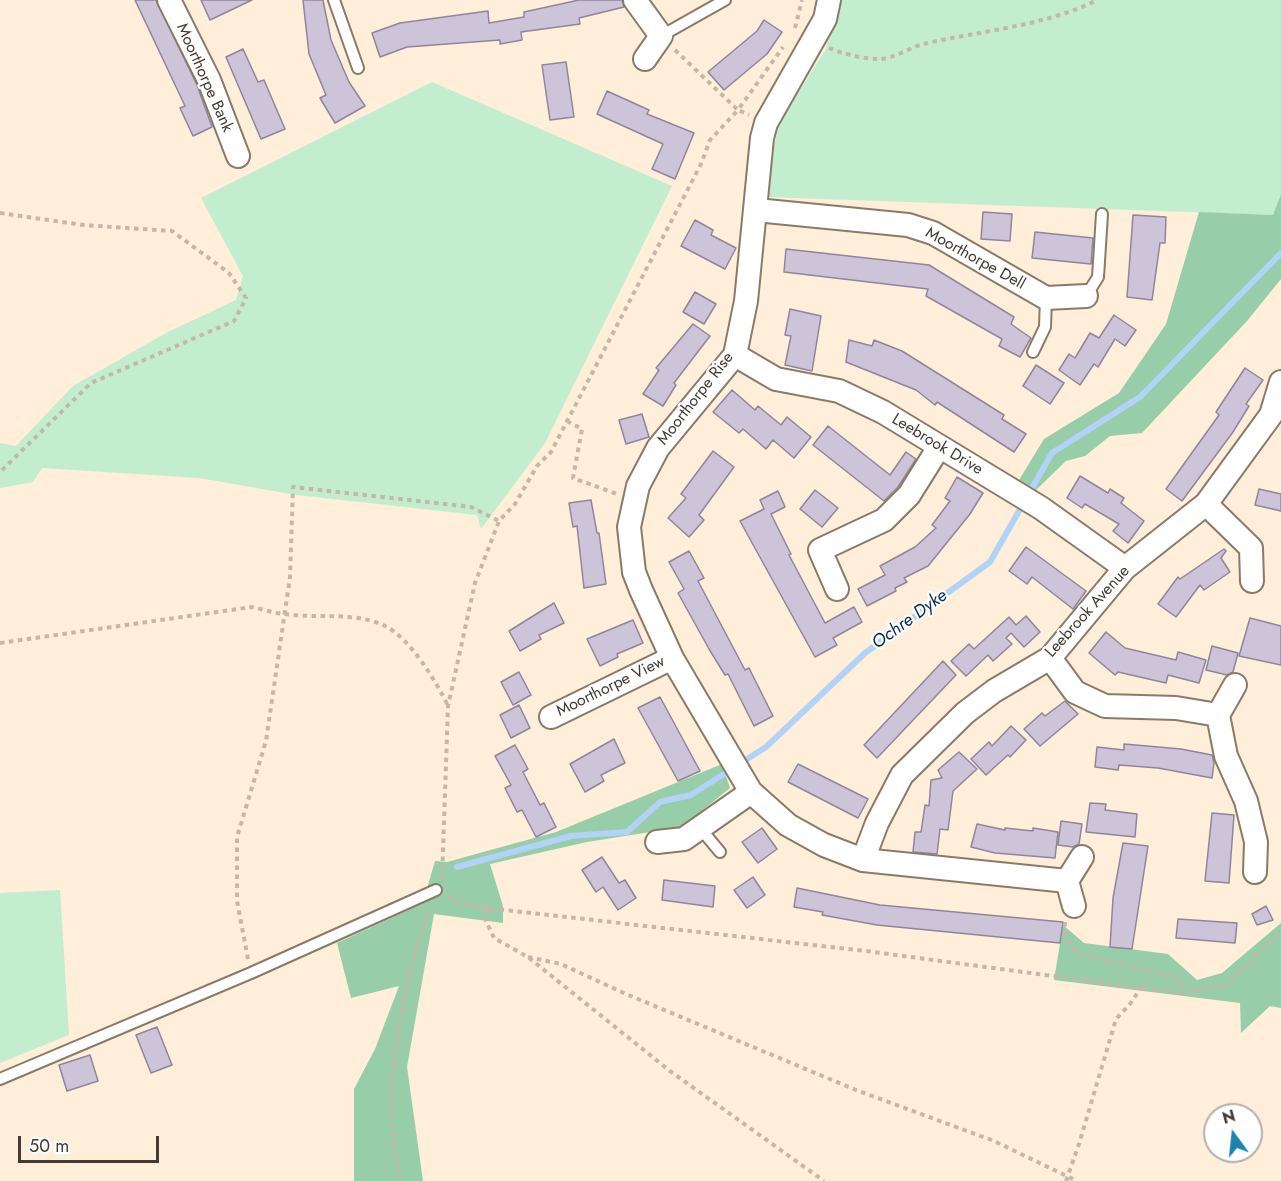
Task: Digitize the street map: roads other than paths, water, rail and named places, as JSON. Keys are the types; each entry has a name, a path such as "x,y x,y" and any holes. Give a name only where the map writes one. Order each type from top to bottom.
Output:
{"street":[{"name":"Moorthorpe Bank","path":"169,0 209,80 238,156"},
{"path":"635,0 661,36 645,59"},
{"name":"Moorthorpe Rise","path":"829,0 825,19 766,123 762,138 746,302 735,355 658,448 639,486 629,527 634,572 672,658 749,788 788,825 824,845 863,860 1067,881"},
{"name":"Moorthorpe Dell","path":"756,210 908,225 933,233 1046,298"},
{"path":"1046,298 1086,296"},
{"name":"Leebrook Drive","path":"735,355 776,379 839,391 883,412 1041,508 1125,568"},
{"name":"Leebrook Avenue","path":"863,860 877,823 902,775 965,713 994,691 1050,658 1125,568 1206,504 1271,415 1281,382"},
{"path":"837,589 820,550 884,520 909,495 939,447"},
{"path":"1206,504 1251,548 1252,581"},
{"name":"Moorthorpe View","path":"551,717 672,658"},
{"path":"1050,658 1075,692 1105,706 1176,708 1218,716"},
{"path":"1235,685 1218,716 1226,756 1246,801 1256,842 1255,872"},
{"path":"657,842 684,839 749,788"},
{"path":"1074,906 1067,881 1082,857"}],"lane":[{"path":"334,0 358,68"},
{"path":"661,36 724,0"},
{"path":"1086,296 1098,277 1102,214"},
{"path":"1033,352 1045,327 1046,298"},
{"path":"700,828 720,852"},
{"path":"0,1079 251,973 436,890"}],"waterway":[{"name":"Ochre Dyke","path":"457,867 571,836 627,832 660,802 691,795 766,747 865,653 990,562 1052,453 1140,397 1281,253"}]}
